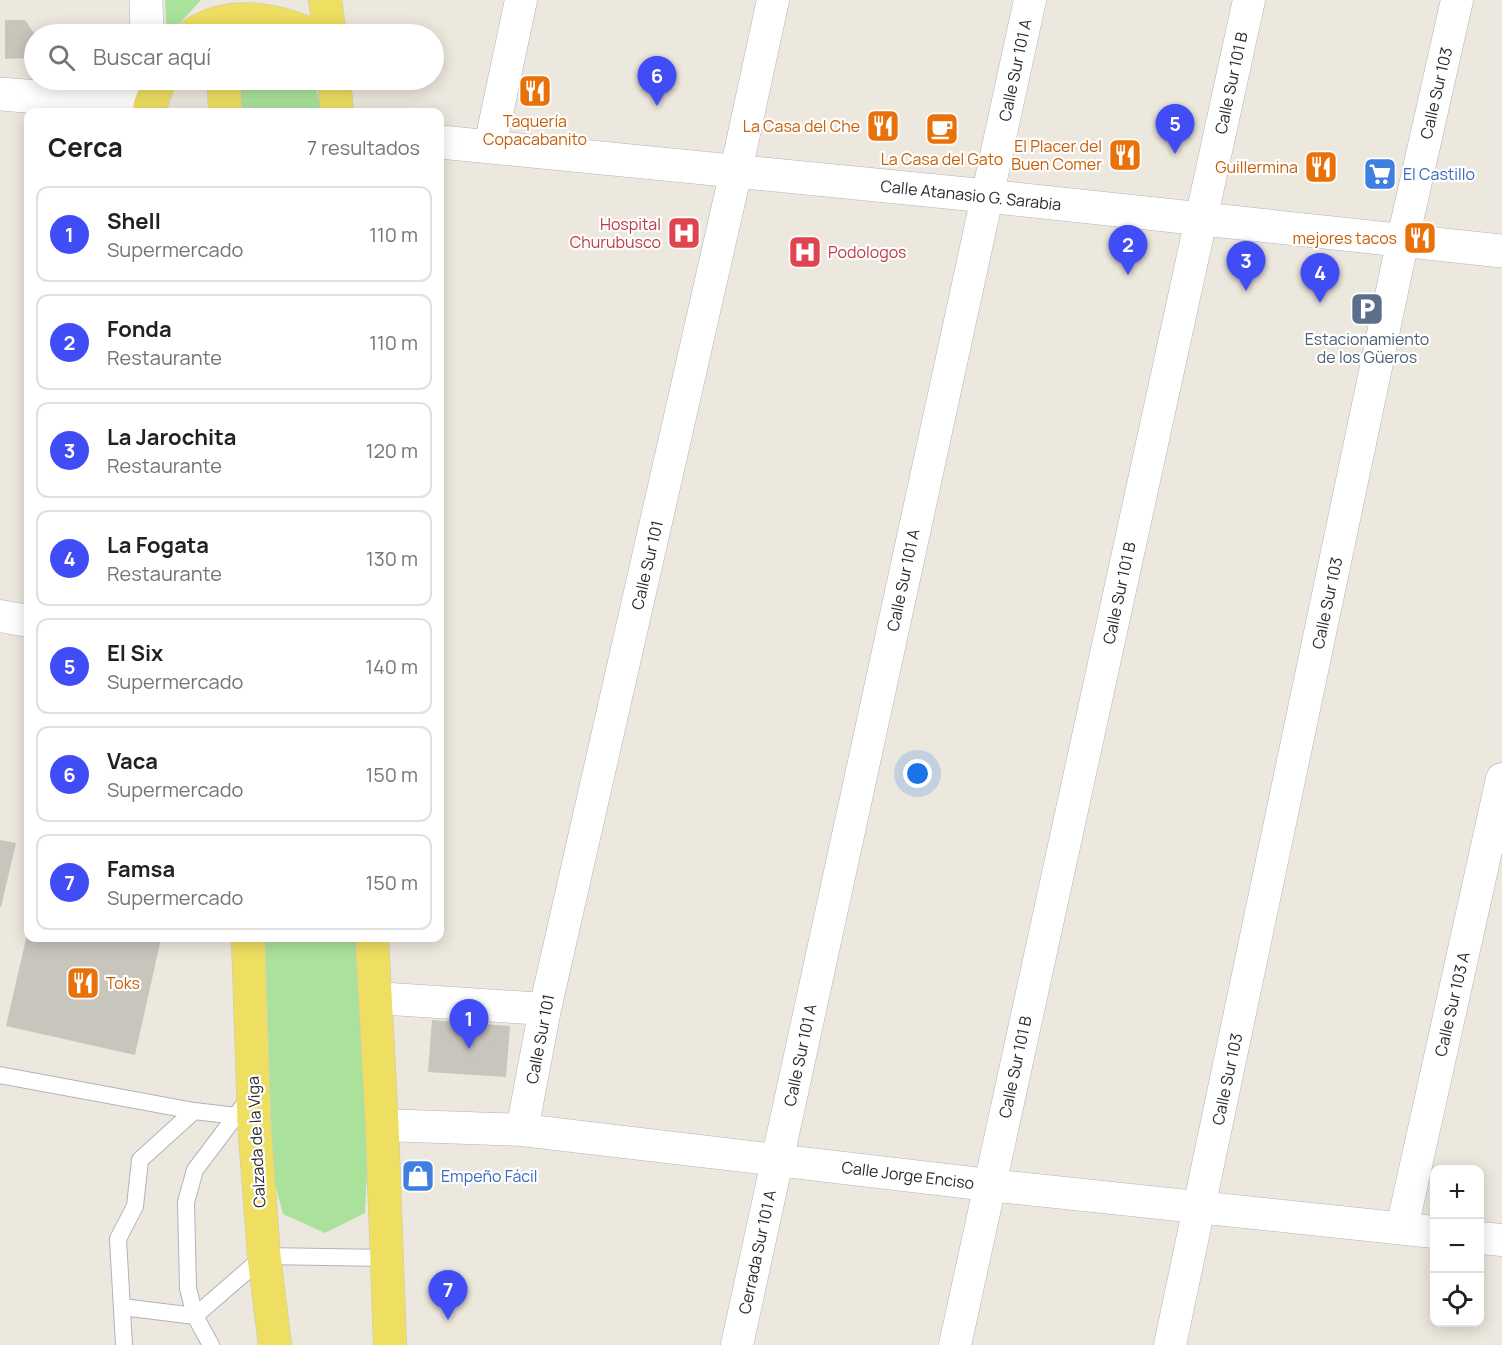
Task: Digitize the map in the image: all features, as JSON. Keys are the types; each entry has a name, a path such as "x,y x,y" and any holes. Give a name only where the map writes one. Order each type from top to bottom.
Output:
{"main road":[{"path":"325,0 329,24"},
{"path":"215,23 255,19 283,24"},
{"path":"224,90 225,108"},
{"path":"335,90 337,108"},
{"name":"Calzada de la Viga","path":"248,942 245,1105 275,1345"},
{"path":"372,942 390,1345"}],"street":[{"path":"146,0 147,24"},
{"path":"490,146 521,0"},
{"name":"Calle Sur 101","path":"522,1130 545,1009 773,0"},
{"name":"Calle Sur 101 A","path":"777,1160 1030,0"},
{"name":"Calle Sur 101 B","path":"955,1345 1249,0"},
{"name":"Calle Sur 103","path":"1170,1345 1403,239 1457,0"},
{"path":"0,94 152,94"},
{"name":"Calle Atanasio G. Sarabia","path":"444,142 987,196 1502,251"},
{"path":"0,616 24,620"},
{"name":"Calle Sur 103 A","path":"1402,1228 1502,779"},
{"path":"375,998 545,1009"},
{"name":"Calle Jorge Enciso","path":"382,1125 522,1130 989,1185 1430,1232"},
{"name":"Cerrada Sur 101 A","path":"737,1345 777,1160"},
{"path":"1484,1238 1502,1240"}],"lane":[{"path":"0,1075 194,1111 245,1105"},
{"path":"211,1345 195,1316 188,1288 186,1202 195,1170 245,1105"},
{"path":"124,1345 118,1239 135,1206 140,1160 194,1111"},
{"path":"122,1307 195,1316 264,1256 386,1258"}],"green space":[{"path":"165,0 201,0 179,24 166,24"},
{"path":"236,90 316,90 321,108 237,108"},
{"path":"265,942 362,942 367,1173 365,1213 325,1233 283,1214 273,1177"}],"building":[{"path":"5,20 25,20 28,24 24,24 24,58 5,59"},
{"path":"0,840 16,843 1,907 0,907"},
{"name":"Toks","path":"25,942 160,942 135,1055 6,1026"},
{"path":"432,1020 510,1026 506,1077 428,1072"}],"place":[{"name":"Taquería Copacabanito","path":"535,91"},
{"name":"Vaca","path":"657,106"},
{"name":"La Casa del Che","path":"883,126"},
{"name":"La Casa del Gato","path":"942,129"},
{"name":"El Six","path":"1175,154"},
{"name":"El Placer del Buen Comer","path":"1125,155"},
{"name":"Guillermina","path":"1321,167"},
{"name":"El Castillo","path":"1380,174"},
{"name":"Hospital Churubusco","path":"684,233"},
{"name":"mejores tacos","path":"1420,238"},
{"name":"Podologos","path":"805,252"},
{"name":"Fonda","path":"1128,275"},
{"name":"La Jarochita","path":"1246,291"},
{"name":"La Fogata","path":"1320,303"},
{"name":"Estacionamiento de los Güeros","path":"1367,309"},
{"name":"Toks","path":"83,983"},
{"name":"Shell","path":"469,1049"},
{"name":"Empeño Fácil","path":"418,1176"},
{"name":"Famsa","path":"448,1320"}]}
